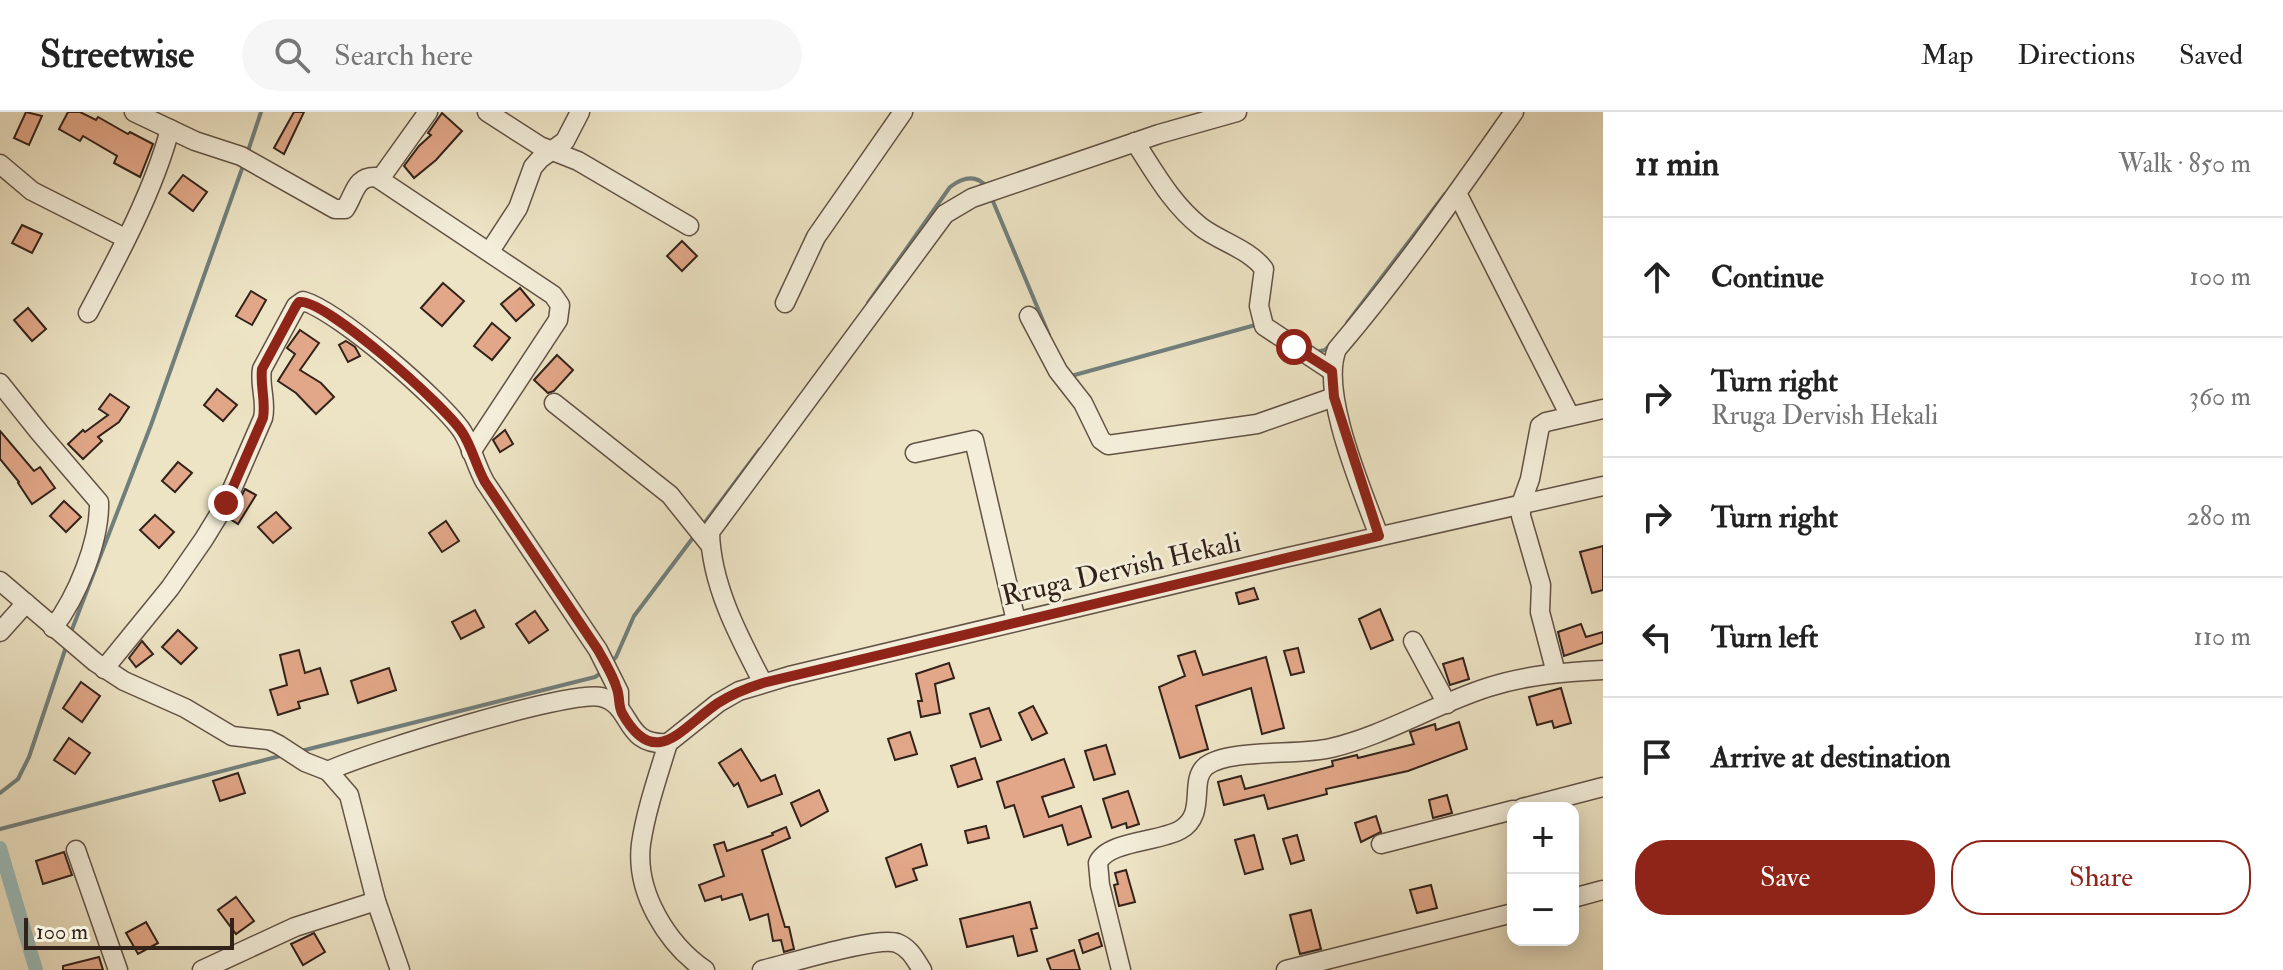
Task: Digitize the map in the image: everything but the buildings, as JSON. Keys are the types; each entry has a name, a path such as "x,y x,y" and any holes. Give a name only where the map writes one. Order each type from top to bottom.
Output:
{"street":[{"path":"134,112 195,141 245,159 341,211 349,204 359,182 370,176 380,179 553,295 560,305 558,320 471,452"},
{"path":"380,179 428,112"},
{"path":"487,112 552,152 578,161 689,226"},
{"path":"490,251 518,208 533,167 565,141 580,112"},
{"path":"785,303 816,237 903,112"},
{"path":"706,540 714,523 799,414 945,214 972,198 1135,142 1237,112"},
{"path":"1379,536 1334,397 1332,371 1337,349 1380,300 1514,112"},
{"path":"88,313 156,170 170,129"},
{"path":"1135,142 1179,208 1264,269 1259,299 1262,319 1332,371"},
{"path":"0,164 32,191 125,238"},
{"path":"1457,193 1570,416"},
{"path":"104,669 170,588 226,503 263,418 262,369 299,302 308,301 348,328 409,377 464,434 485,482 598,650 619,692 619,708"},
{"path":"1029,316 1058,371 1075,390 1101,440 1108,445 1257,424 1334,397"},
{"path":"0,383 99,502 98,524 64,613 63,636"},
{"path":"554,403 670,495 706,540 720,587 763,683"},
{"path":"1556,673 1542,624 1541,599 1521,516 1521,504 1530,479 1540,426 1603,409"},
{"path":"915,453 974,440 1016,621"},
{"name":"Rruga Dervish Hekali","path":"668,743 718,703 739,691 763,683 1016,621 1603,486"},
{"path":"0,581 63,636 124,681 185,708 232,736 269,740 299,759 328,771 349,795 376,901 400,970"},
{"path":"0,632 26,603"},
{"path":"1413,641 1447,704"},
{"path":"1121,970 1100,885 1098,863 1106,852 1181,830 1197,810 1199,777 1209,764 1249,754 1332,748 1488,687 1556,673 1603,670"},
{"path":"328,771 351,760 580,696 604,697 619,708 644,740 654,744 668,743 641,846 642,871 659,922 673,943 705,970"},
{"path":"1545,802 1603,787"},
{"path":"1381,844 1507,812"},
{"path":"76,850 118,970"},
{"path":"1579,896 1603,890"},
{"path":"202,970 295,927 376,901"},
{"path":"1286,970 1507,915"},
{"path":"762,970 867,945 894,942 908,949 922,970"}],"waterway":[{"path":"248,151 261,112"},
{"path":"71,632 151,425 244,163"},
{"path":"868,303 950,187 969,178 987,187"},
{"path":"1347,323 1445,194"},
{"path":"992,199 1049,335"},
{"path":"1071,376 1259,324"},
{"path":"1316,352 1325,350 1332,343"},
{"path":"703,525 760,449"},
{"path":"610,663 616,657 634,616 695,535"},
{"path":"0,793 18,779 29,757 67,644"},
{"path":"301,751 601,673"},
{"path":"0,829 284,755"},
{"path":"0,848 36,970"}],"route":[{"path":"226,503 263,418 262,369 296,306 299,302 308,301 382,354 429,394 457,425 485,482 598,650 619,692 619,708 644,740 654,744 668,743 718,703 739,691 763,683 1379,536 1334,397 1332,371 1294,347"}]}
